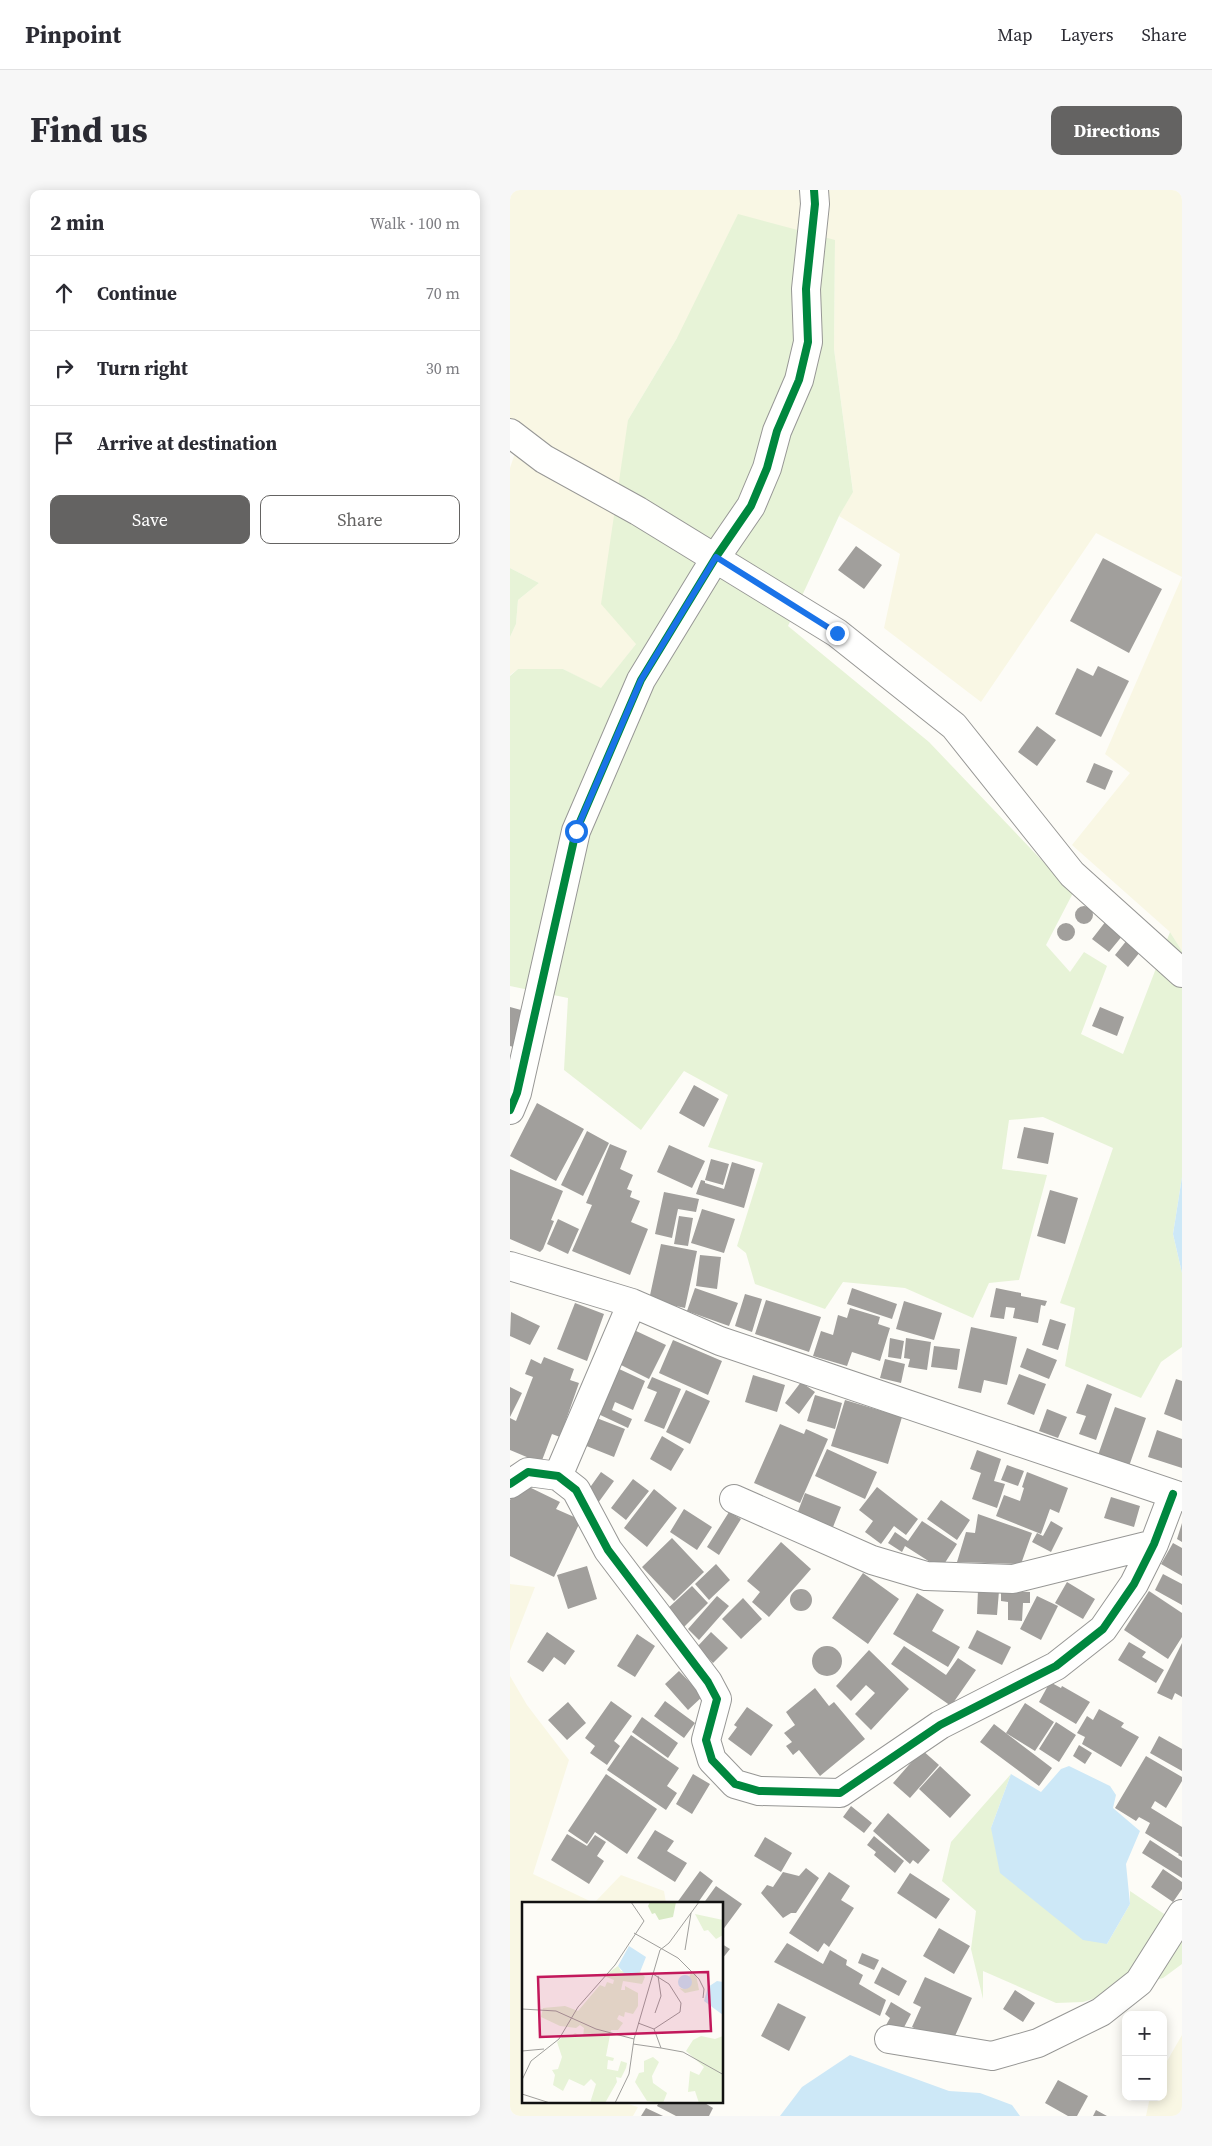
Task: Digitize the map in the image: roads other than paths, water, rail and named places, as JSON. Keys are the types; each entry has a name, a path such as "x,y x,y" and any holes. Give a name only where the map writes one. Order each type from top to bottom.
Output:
{"street":[{"path":"510,1110 519,1084 576,831 641,680 716,557 751,506 767,468 777,431 798,380 808,342 806,289 815,204 814,190"},
{"path":"510,433 544,459 716,557 837,633 954,726 1072,874 1182,973"},
{"path":"510,1266 632,1303 720,1340 1177,1496 1134,1584 1103,1629 1056,1666 940,1725 840,1792 759,1791 735,1784 712,1760 706,1740 717,1699 708,1682 608,1550 576,1490 558,1476 528,1472 510,1484"},
{"path":"558,1476 632,1303"},
{"path":"734,1500 872,1560 926,1576 1013,1579 1154,1544"},
{"path":"888,2039 992,2056 1038,2043 1101,2012 1139,1982 1182,1914"}],"water":[{"path":"1182,1177 1182,1273 1173,1234"},
{"path":"1069,1766 1110,1786 1116,1795 1113,1808 1140,1831 1126,1864 1130,1904 1107,1944 1083,1940 1000,1873 991,1828 1011,1774 1041,1792 1061,1769"},
{"path":"850,2055 949,2091 980,2093 1012,2105 1020,2116 780,2116 802,2087"}]}
